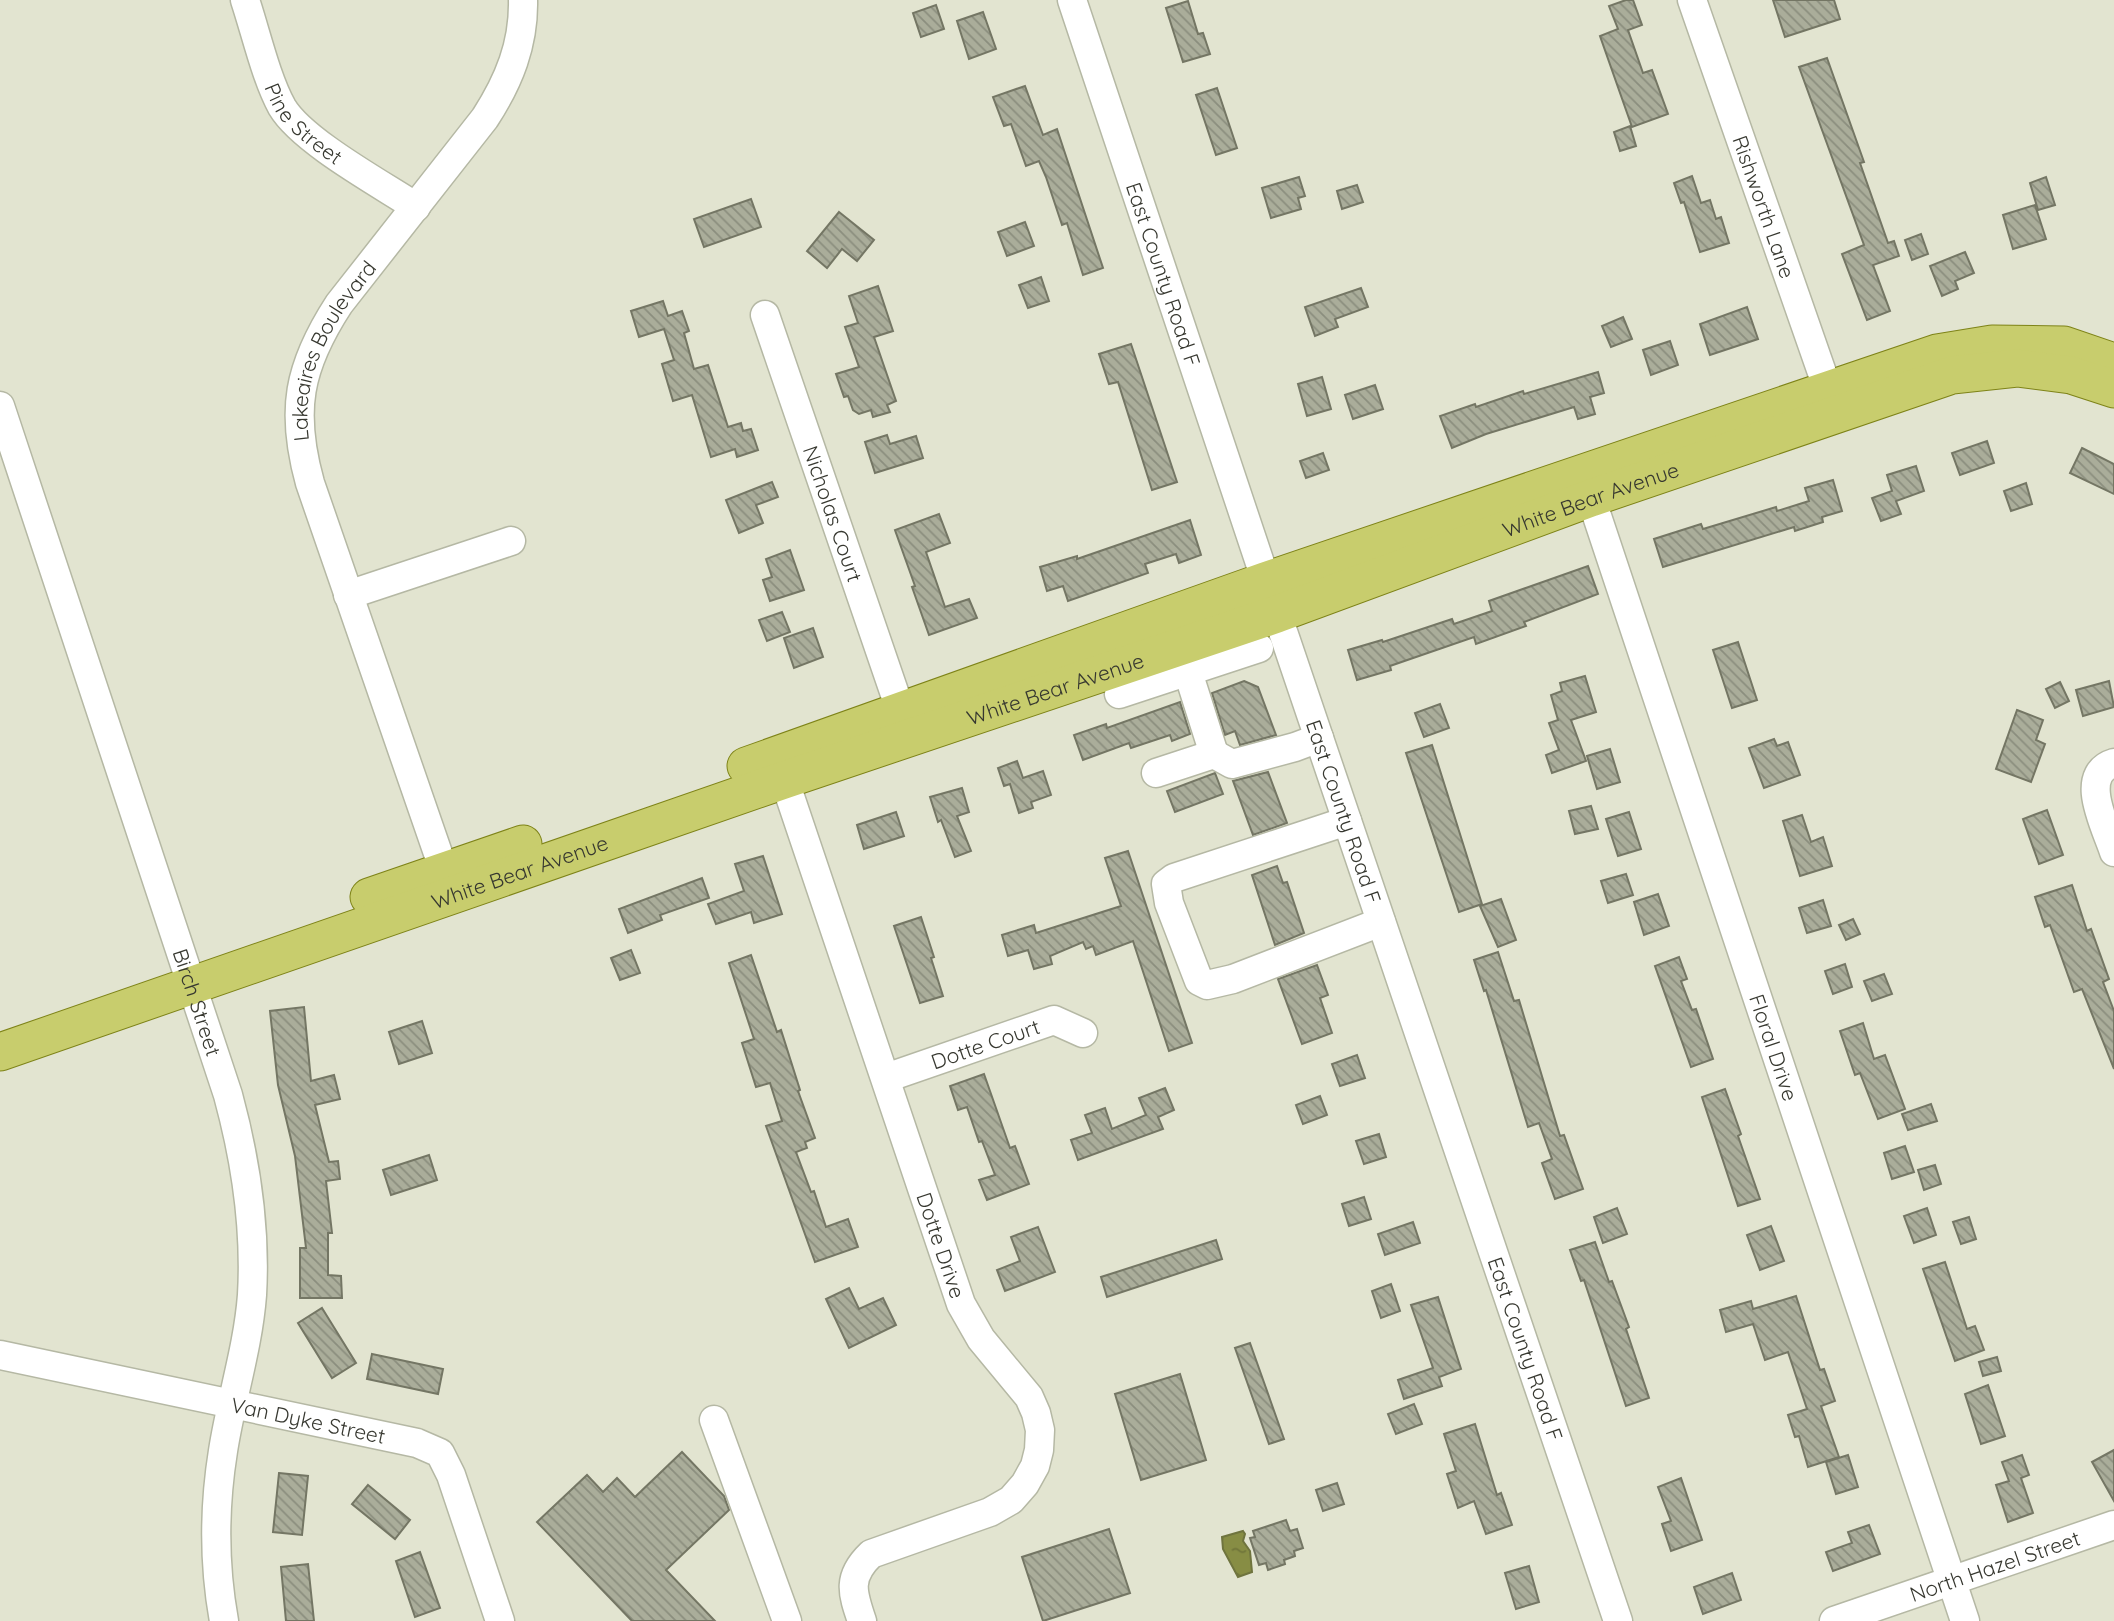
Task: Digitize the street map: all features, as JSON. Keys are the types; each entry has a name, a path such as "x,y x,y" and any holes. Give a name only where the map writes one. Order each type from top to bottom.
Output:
{"main road":[{"name":"White Bear Avenue","path":"0,1025 187,973 780,768 1832,402 1937,353 1992,344 2064,345 2114,362"},
{"name":"White Bear Avenue","path":"1832,402 1952,376 2017,368 2071,375 2114,390"},
{"name":"White Bear Avenue","path":"780,768 901,712 1271,597"},
{"name":"White Bear Avenue","path":"0,1052 187,973"}],"street":[{"name":"Pine Street","path":"245,0 275,92 295,124 416,207"},
{"name":"Lakeaires Boulevard","path":"448,883 301,453 298,422 300,394 319,334 339,304 485,118 500,94 511,72 520,42 523,0"},
{"name":"East County Road F","path":"1072,0 1618,1621"},
{"name":"Rishworth Lane","path":"1692,0 1832,402"},
{"name":"Nicholas Court","path":"765,315 901,712"},
{"name":"Birch Street","path":"0,405 228,1095 242,1146 250,1195 253,1248 245,1343 222,1453 217,1507 217,1559 224,1621"},
{"name":"Floral Drive","path":"1587,486 1965,1621"},
{"path":"348,595 511,541"},
{"path":"1119,694 1259,648"},
{"path":"1188,672 1214,754 1231,764 1319,738"},
{"path":"1156,773 1214,754"},
{"path":"2114,762 2095,779 2094,792 2114,852"},
{"name":"Dotte Drive","path":"780,768 961,1304 981,1339 1029,1397 1036,1413 1040,1440 1035,1466 1025,1485 1011,1500 990,1512 877,1551 861,1564 855,1576 853,1590 862,1621"},
{"path":"1347,821 1174,878 1166,884 1169,903 1199,981 1207,985 1233,979 1381,922"},
{"name":"Dotte Court","path":"886,1078 1054,1020 1083,1033"},
{"name":"Van Dyke Street","path":"0,1355 417,1443 440,1453 451,1475 500,1621"},
{"path":"714,1420 787,1621"},
{"name":"North Hazel Street","path":"1834,1621 2114,1525"}],"water":[{"path":"1243,1531 1243,1541 1250,1551 1252,1572 1238,1577 1223,1549 1222,1537"}],"building":[{"path":"1633,0 1642,25 1628,30 1643,73 1652,70 1668,114 1632,127 1600,36 1618,29 1609,6"},
{"path":"1773,0 1834,0 1840,19 1785,37"},
{"path":"1188,1 1198,34 1203,33 1210,54 1183,62 1166,8"},
{"path":"936,5 944,29 921,37 913,13"},
{"path":"983,12 996,49 969,59 957,21"},
{"path":"1827,58 1864,162 1860,163 1888,243 1894,241 1899,256 1873,265 1890,311 1867,320 1842,254 1864,245 1799,67"},
{"path":"1025,86 1043,135 1057,129 1103,268 1083,275 1067,223 1062,225 1039,161 1026,166 1011,124 1004,126 993,97"},
{"path":"1217,88 1237,148 1216,155 1196,95"},
{"path":"1630,126 1636,146 1620,151 1614,132"},
{"path":"1692,176 1701,203 1710,200 1716,219 1721,217 1729,243 1700,252 1684,202 1681,203 1674,183"},
{"path":"1299,177 1305,196 1298,198 1301,209 1271,218 1262,188"},
{"path":"2046,177 2055,205 2038,210 2030,183"},
{"path":"1357,185 1363,202 1342,209 1337,191"},
{"path":"751,199 761,227 704,247 694,219"},
{"path":"2035,205 2046,239 2013,249 2003,215"},
{"path":"839,212 874,240 857,261 842,249 827,268 807,251"},
{"path":"1025,222 1034,246 1007,256 998,232"},
{"path":"1921,234 1928,254 1912,260 1905,240"},
{"path":"1965,252 1974,273 1955,281 1958,289 1942,296 1930,266"},
{"path":"1041,277 1049,301 1028,308 1019,285"},
{"path":"878,286 893,331 874,337 896,401 887,405 890,412 873,417 871,410 859,414 853,410 848,396 844,397 836,374 859,367 845,327 858,323 849,296"},
{"path":"1361,288 1368,307 1335,319 1338,327 1315,336 1305,307"},
{"path":"663,301 668,316 682,311 689,331 684,333 694,369 708,365 728,427 741,423 743,431 751,429 758,450 737,457 735,449 711,457 692,395 673,401 662,364 674,360 664,329 639,337 631,311"},
{"path":"1747,307 1758,339 1710,355 1700,324"},
{"path":"1623,317 1632,339 1611,347 1602,326"},
{"path":"1670,341 1678,365 1651,375 1643,350"},
{"path":"1131,344 1177,482 1152,490 1118,382 1109,384 1099,354"},
{"path":"1598,372 1604,393 1590,397 1595,414 1578,419 1574,407 1486,434 1452,448 1440,416 1475,404 1476,407 1523,391 1524,394"},
{"path":"1322,377 1331,409 1307,416 1298,384"},
{"path":"1375,385 1383,409 1353,419 1345,395"},
{"path":"887,435 890,444 916,436 923,458 875,473 865,442"},
{"path":"1987,441 1994,463 1960,475 1952,453"},
{"path":"2082,448 2114,464 2114,494 2070,473"},
{"path":"1323,453 1329,470 1306,478 1300,461"},
{"path":"1916,466 1924,491 1896,501 1901,514 1881,521 1872,498 1892,491 1887,475"},
{"path":"1833,480 1842,511 1822,517 1823,522 1795,531 1794,527 1663,567 1654,539 1701,524 1703,529 1776,507 1777,511 1809,501 1805,488"},
{"path":"772,482 778,497 756,505 763,523 739,533 726,500"},
{"path":"2026,483 2032,504 2011,511 2004,491"},
{"path":"939,514 950,543 926,552 945,607 969,599 977,618 929,635 895,530"},
{"path":"1190,520 1201,555 1179,563 1176,554 1145,564 1148,573 1068,601 1063,586 1047,591 1040,567 1077,556 1077,559"},
{"path":"790,550 804,590 770,601 763,580 772,577 766,559"},
{"path":"1588,566 1598,594 1524,622 1526,626 1476,644 1474,637 1390,666 1391,670 1357,680 1348,650 1382,640 1383,642 1452,619 1454,624 1492,611 1489,601"},
{"path":"782,612 790,632 767,641 759,620"},
{"path":"813,628 823,657 794,668 784,638"},
{"path":"1738,642 1757,700 1732,708 1713,650"},
{"path":"1585,676 1596,712 1571,720 1586,761 1552,773 1546,755 1559,750 1549,723 1558,720 1551,695 1562,691 1560,683"},
{"path":"1244,681 1258,687 1276,735 1240,745 1235,731 1225,735 1212,693"},
{"path":"2109,681 2114,707 2083,716 2076,690"},
{"path":"2060,682 2069,701 2055,708 2046,689"},
{"path":"1180,702 1190,734 1172,741 1170,735 1131,748 1129,743 1083,760 1074,735 1106,724 1107,728"},
{"path":"1440,704 1449,728 1424,737 1415,713"},
{"path":"2017,710 2043,720 2036,740 2045,744 2031,782 1996,769"},
{"path":"1774,739 1777,746 1788,742 1800,775 1764,788 1749,748"},
{"path":"1432,745 1482,904 1459,912 1406,753"},
{"path":"1610,749 1620,782 1597,789 1587,756"},
{"path":"1017,761 1023,778 1043,771 1051,795 1031,802 1033,808 1019,813 1010,784 1004,786 998,768"},
{"path":"1268,772 1287,823 1253,835 1233,781"},
{"path":"1215,773 1223,794 1175,812 1167,791"},
{"path":"962,788 969,812 957,816 971,851 955,857 941,820 938,822 930,797"},
{"path":"1591,806 1598,829 1575,834 1569,811"},
{"path":"2047,810 2063,855 2039,864 2023,819"},
{"path":"896,812 904,836 864,849 857,825"},
{"path":"1629,812 1641,849 1618,856 1606,819"},
{"path":"1802,815 1811,842 1823,837 1832,866 1800,876 1783,821"},
{"path":"1128,851 1192,1043 1169,1051 1133,941 1096,955 1093,946 1086,949 1083,942 1050,956 1052,964 1034,969 1028,950 1008,956 1002,935 1034,925 1036,933 1121,906 1105,858"},
{"path":"763,856 782,914 754,923 751,912 716,924 708,904 744,891 735,864"},
{"path":"1277,866 1283,883 1287,882 1304,933 1275,945 1252,875"},
{"path":"1626,874 1633,895 1608,903 1601,881"},
{"path":"702,878 709,898 660,915 662,920 628,933 619,909"},
{"path":"2072,885 2087,931 2091,929 2109,979 2103,982 2114,1011 2114,1069 2082,989 2074,992 2050,925 2045,927 2035,897"},
{"path":"1658,894 1669,926 1644,935 1634,902"},
{"path":"1501,899 1516,940 1498,947 1480,906"},
{"path":"1823,900 1831,926 1807,933 1799,908"},
{"path":"921,917 943,996 920,1003 894,926"},
{"path":"1853,919 1860,934 1846,940 1839,925"},
{"path":"631,950 640,973 620,980 611,958"},
{"path":"1498,952 1514,1001 1519,1000 1560,1136 1564,1135 1583,1189 1555,1199 1542,1163 1552,1159 1539,1123 1528,1127 1486,990 1484,991 1474,960"},
{"path":"751,955 777,1032 781,1030 800,1090 798,1091 815,1138 805,1142 807,1148 796,1152 811,1192 814,1191 826,1227 848,1219 858,1247 815,1262 766,1126 782,1121 770,1083 756,1087 742,1043 754,1039 729,963"},
{"path":"1679,957 1687,979 1681,981 1692,1010 1696,1009 1713,1059 1691,1067 1655,966"},
{"path":"1845,964 1852,987 1833,994 1825,971"},
{"path":"1317,965 1328,995 1320,998 1332,1033 1302,1044 1278,979"},
{"path":"1884,974 1892,994 1872,1001 1864,981"},
{"path":"304,1007 311,1081 334,1075 340,1099 315,1105 329,1162 338,1161 340,1179 326,1181 332,1233 328,1233 328,1275 341,1276 342,1298 300,1298 300,1248 306,1248 295,1156 278,1085 270,1011"},
{"path":"422,1021 432,1053 399,1064 389,1032"},
{"path":"1863,1023 1874,1059 1885,1055 1905,1109 1878,1119 1860,1073 1855,1075 1840,1031"},
{"path":"1357,1055 1365,1078 1340,1086 1332,1064"},
{"path":"984,1074 1010,1148 1015,1146 1029,1184 987,1200 979,1180 995,1175 982,1141 979,1142 967,1107 958,1110 950,1086"},
{"path":"1165,1088 1174,1110 1158,1117 1163,1129 1078,1160 1071,1140 1092,1133 1085,1115 1105,1108 1112,1129 1146,1115 1139,1098"},
{"path":"1725,1089 1760,1199 1738,1206 1702,1097"},
{"path":"1320,1096 1327,1115 1303,1124 1296,1105"},
{"path":"1931,1104 1937,1121 1908,1130 1902,1114"},
{"path":"1379,1134 1386,1157 1364,1164 1356,1141"},
{"path":"1905,1146 1914,1172 1892,1179 1884,1153"},
{"path":"429,1155 437,1180 391,1195 383,1170"},
{"path":"1935,1165 1941,1184 1924,1190 1918,1170"},
{"path":"1364,1197 1371,1219 1349,1226 1342,1204"},
{"path":"1617,1208 1627,1234 1603,1243 1594,1217"},
{"path":"1927,1208 1936,1235 1914,1243 1904,1216"},
{"path":"1969,1217 1976,1239 1961,1244 1953,1222"},
{"path":"1413,1222 1420,1243 1385,1255 1378,1234"},
{"path":"1771,1226 1784,1261 1760,1270 1747,1235"},
{"path":"1038,1227 1055,1272 1005,1291 997,1270 1020,1261 1011,1237"},
{"path":"1216,1240 1222,1259 1107,1297 1101,1277"},
{"path":"1595,1242 1629,1327 1626,1329 1649,1398 1626,1406 1584,1280 1581,1281 1570,1250"},
{"path":"1945,1262 1967,1329 1975,1326 1984,1350 1955,1361 1923,1269"},
{"path":"1391,1284 1400,1311 1381,1318 1372,1291"},
{"path":"849,1288 859,1309 883,1298 896,1325 849,1348 826,1299"},
{"path":"1796,1296 1820,1370 1824,1369 1835,1401 1821,1406 1839,1457 1808,1467 1799,1436 1795,1437 1788,1415 1807,1409 1788,1352 1765,1360 1753,1324 1726,1332 1720,1310 1751,1301 1753,1309"},
{"path":"1438,1297 1461,1369 1439,1377 1442,1386 1404,1399 1398,1380 1433,1368 1411,1305"},
{"path":"322,1308 356,1363 332,1378 298,1323"},
{"path":"1250,1343 1284,1439 1269,1444 1235,1348"},
{"path":"372,1354 443,1369 438,1394 367,1379"},
{"path":"1997,1357 2001,1371 1983,1376 1979,1362"},
{"path":"1180,1374 1206,1460 1141,1480 1115,1394"},
{"path":"1988,1385 2005,1436 1981,1444 1965,1394"},
{"path":"1414,1404 1422,1424 1396,1434 1388,1414"},
{"path":"1475,1424 1497,1495 1501,1493 1512,1525 1486,1534 1474,1501 1458,1508 1447,1474 1456,1471 1444,1434"},
{"path":"2114,1450 2114,1501 2092,1462"},
{"path":"682,1452 724,1496 729,1510 666,1570 715,1621 632,1621 537,1522 587,1475 603,1492 617,1478 635,1497"},
{"path":"1848,1455 1858,1487 1836,1494 1826,1462"},
{"path":"2022,1455 2029,1475 2021,1478 2033,1513 2008,1522 1996,1485 2009,1481 2002,1462"},
{"path":"279,1473 308,1476 302,1535 273,1532"},
{"path":"1681,1478 1702,1540 1671,1551 1662,1524 1671,1521 1658,1487"},
{"path":"1337,1483 1344,1504 1323,1511 1316,1490"},
{"path":"368,1485 410,1520 395,1539 352,1504"},
{"path":"1286,1520 1290,1531 1297,1529 1303,1548 1294,1551 1295,1556 1284,1560 1285,1564 1268,1570 1266,1563 1259,1565 1250,1538 1255,1537 1253,1531"},
{"path":"1869,1525 1880,1554 1833,1571 1826,1552 1852,1543 1848,1532"},
{"path":"1109,1529 1130,1593 1043,1621 1022,1557"},
{"path":"420,1552 440,1608 415,1617 396,1561"},
{"path":"308,1564 314,1621 286,1621 281,1567"},
{"path":"1529,1566 1539,1602 1516,1609 1505,1573"},
{"path":"1732,1573 1741,1600 1703,1614 1694,1587"}]}
